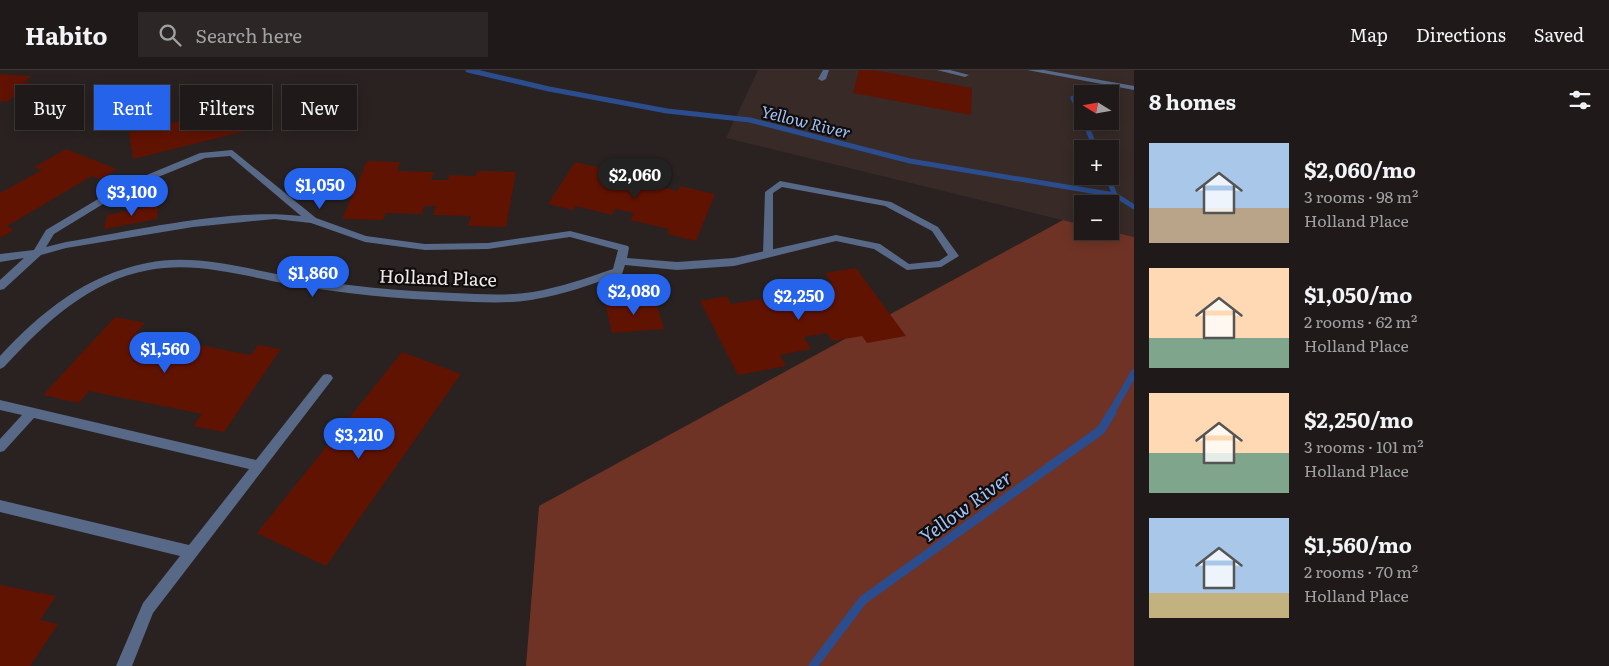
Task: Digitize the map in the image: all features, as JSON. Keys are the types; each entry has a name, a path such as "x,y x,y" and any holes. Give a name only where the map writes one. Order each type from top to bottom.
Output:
{"street":[{"path":"1031,70 1134,88"},
{"path":"0,286 36,253 50,232 123,188 203,155 232,153 312,220"},
{"path":"0,258 193,224 275,216 312,220 365,239 425,248 488,246 570,234 624,248 621,261 677,266 734,262 836,238"},
{"name":"Holland Place","path":"0,364 33,327 62,304 94,284 148,266 182,263 363,292 472,298 532,296 618,271 621,261"}],"lane":[{"path":"822,80 826,70"},
{"path":"940,70 965,75"},
{"path":"768,254 769,192 780,184 888,204 935,229 954,256 940,264 906,267 877,246 836,238"},
{"path":"124,666 148,608 327,378"},
{"path":"0,405 259,466"},
{"path":"0,447 31,413"},
{"path":"0,506 192,552"}],"shaded area":[{"path":"758,70 1134,70 1134,237 1119,233 1119,195 1074,195 1074,223 726,138"},
{"path":"1063,220 1074,223 1074,240 1119,240 1119,233 1134,237 1134,666 526,666 539,506"}],"building":[{"path":"859,70 873,70 972,88 971,115 853,93"},
{"path":"0,74 32,76 23,82 31,83 28,85 15,85 15,96 7,102 0,101"},
{"path":"180,121 180,130 250,130 133,159 129,133 142,130 170,130 170,123"},
{"path":"66,149 117,169 100,179 92,176 7,226 14,230 0,238 0,193 42,170 34,167"},
{"path":"367,161 400,162 397,171 434,172 431,180 448,180 449,175 476,176 477,171 516,172 506,227 468,226 471,216 433,215 436,206 424,206 422,214 386,213 383,220 342,219"},
{"path":"575,162 610,170 607,174 632,180 629,186 648,190 651,185 678,191 680,186 715,194 696,241 667,234 669,229 630,220 634,213 615,209 612,215 576,206 573,210 548,204"},
{"path":"158,205 157,219 104,229 107,215"},
{"path":"856,268 906,336 867,343 862,336 832,341 827,333 804,337 811,349 780,355 786,366 738,375 700,301 727,296 731,304 774,297 778,303 799,300 793,290 832,283 825,273"},
{"path":"655,298 664,329 612,333 605,303"},
{"path":"115,317 145,323 136,333 251,355 258,345 281,349 224,432 193,426 202,414 89,391 79,403 43,395"},
{"path":"402,352 461,374 326,566 257,533"},
{"path":"0,585 56,596 40,620 58,624 30,666 0,666"}],"waterway":[{"name":"Yellow River","path":"468,70 549,89 667,111 750,120 910,161 1115,195"},
{"path":"1088,130 1092,140"},
{"path":"1111,185 1115,195"},
{"name":"Yellow River","path":"1119,198 1134,207"},
{"name":"Yellow River","path":"1111,413 1134,373"},
{"name":"Yellow River","path":"813,666 863,600 1101,430 1112,412"}]}
